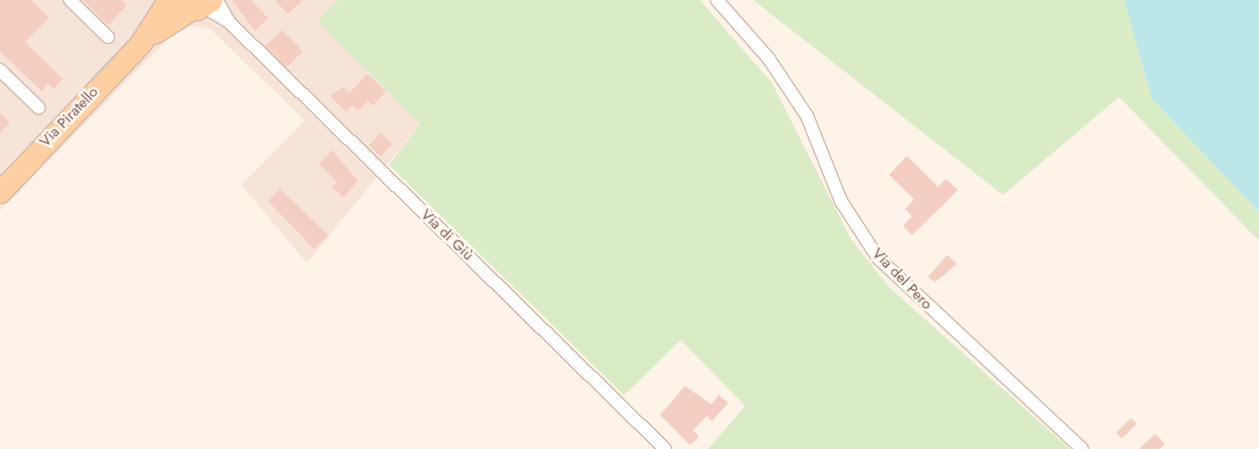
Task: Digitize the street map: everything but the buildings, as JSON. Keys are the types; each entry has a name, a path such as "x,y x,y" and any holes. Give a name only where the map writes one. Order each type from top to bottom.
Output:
{"main road":[{"name":"Via Piratello","path":"0,192 140,44 168,0"},
{"name":"Via Piratello","path":"140,44 199,3"}],"street":[{"path":"70,0 108,37"},
{"name":"Via del Pero","path":"717,0 769,59 807,116 841,201 878,258 1082,449"},
{"name":"Via di Giù","path":"199,3 229,22 665,449"},
{"path":"0,70 39,108"}],"shaded area":[{"path":"0,0 339,0 317,21 420,124 307,263 241,185 305,120 211,30 189,25 167,40 0,211"}],"green space":[{"path":"339,0 700,0 772,83 851,239 889,287 1070,449 708,449 745,406 681,340 624,395 389,165 420,124 317,21"},
{"path":"753,0 1124,0 1152,99 1259,212 1259,241 1119,97 1003,195"}],"water":[{"path":"1124,0 1259,0 1259,212 1152,99"}]}
